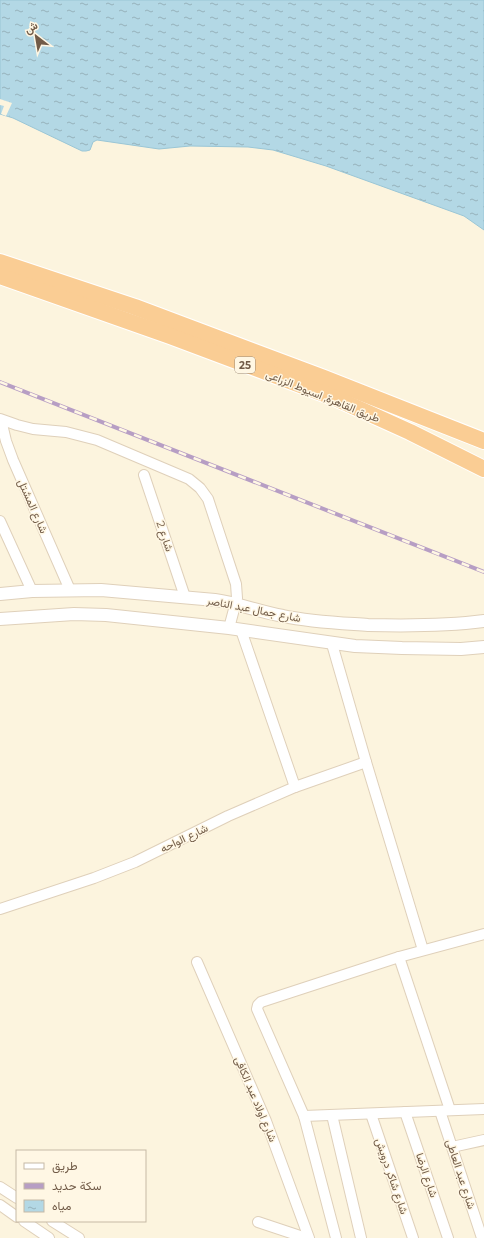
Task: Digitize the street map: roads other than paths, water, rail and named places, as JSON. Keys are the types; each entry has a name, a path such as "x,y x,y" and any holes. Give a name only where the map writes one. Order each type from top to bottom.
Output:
{"highway":[{"name":"طريق القاهرة, اسيوط الزراعى","path":"0,262 135,307 484,441"},
{"name":"طريق القاهرة, اسيوط الزراعى","path":"0,276 170,336 335,398 410,432 484,469"}],"street":[{"path":"1,419 22,427 66,432 97,440 188,479 200,488 208,499 213,512 236,584 237,598 235,604 235,629 295,787"},
{"name":"شارع المشتل","path":"1,419 6,441 13,460 70,590"},
{"name":"شارع 2","path":"144,475 185,598"},
{"path":"0,521 32,591"},
{"name":"شارع جمال عبد الناصر","path":"0,594 32,591 101,590 215,600 282,616 321,622 401,626 484,621"},
{"name":"شارع جمال عبد الناصر","path":"0,619 74,614 106,615 235,629 332,644 402,648 484,647"},
{"path":"401,626 402,648"},
{"path":"332,644 423,950"},
{"name":"شارع الواحه","path":"0,910 94,878 134,862 228,816 295,787 366,762"},
{"path":"336,1238 304,1116 257,1009 258,1005 261,1002 399,957 484,934"},
{"name":"شارع عبد العاطى","path":"399,957 445,1110 452,1147 482,1238"},
{"name":"شارع اولاد عبد الكافى","path":"197,962 266,1121 310,1238"},
{"path":"304,1116 484,1109"},
{"name":"شارع الرضا","path":"405,1112 448,1238"},
{"name":"شارع شاكر درويش","path":"371,1114 413,1238"},
{"path":"332,1115 361,1238"},
{"path":"452,1147 484,1140"},
{"path":"0,1187 16,1197"},
{"path":"0,1205 16,1215"},
{"path":"25,1222 49,1238"},
{"path":"54,1222 79,1238"},
{"path":"258,1222 301,1237"}],"water":[{"path":"0,0 484,0 484,230 464,216 326,166 273,150 248,147 190,146 159,149 97,140 93,142 90,150 82,151 13,118 0,114"}],"railway":[{"path":"0,382 484,572"}]}
